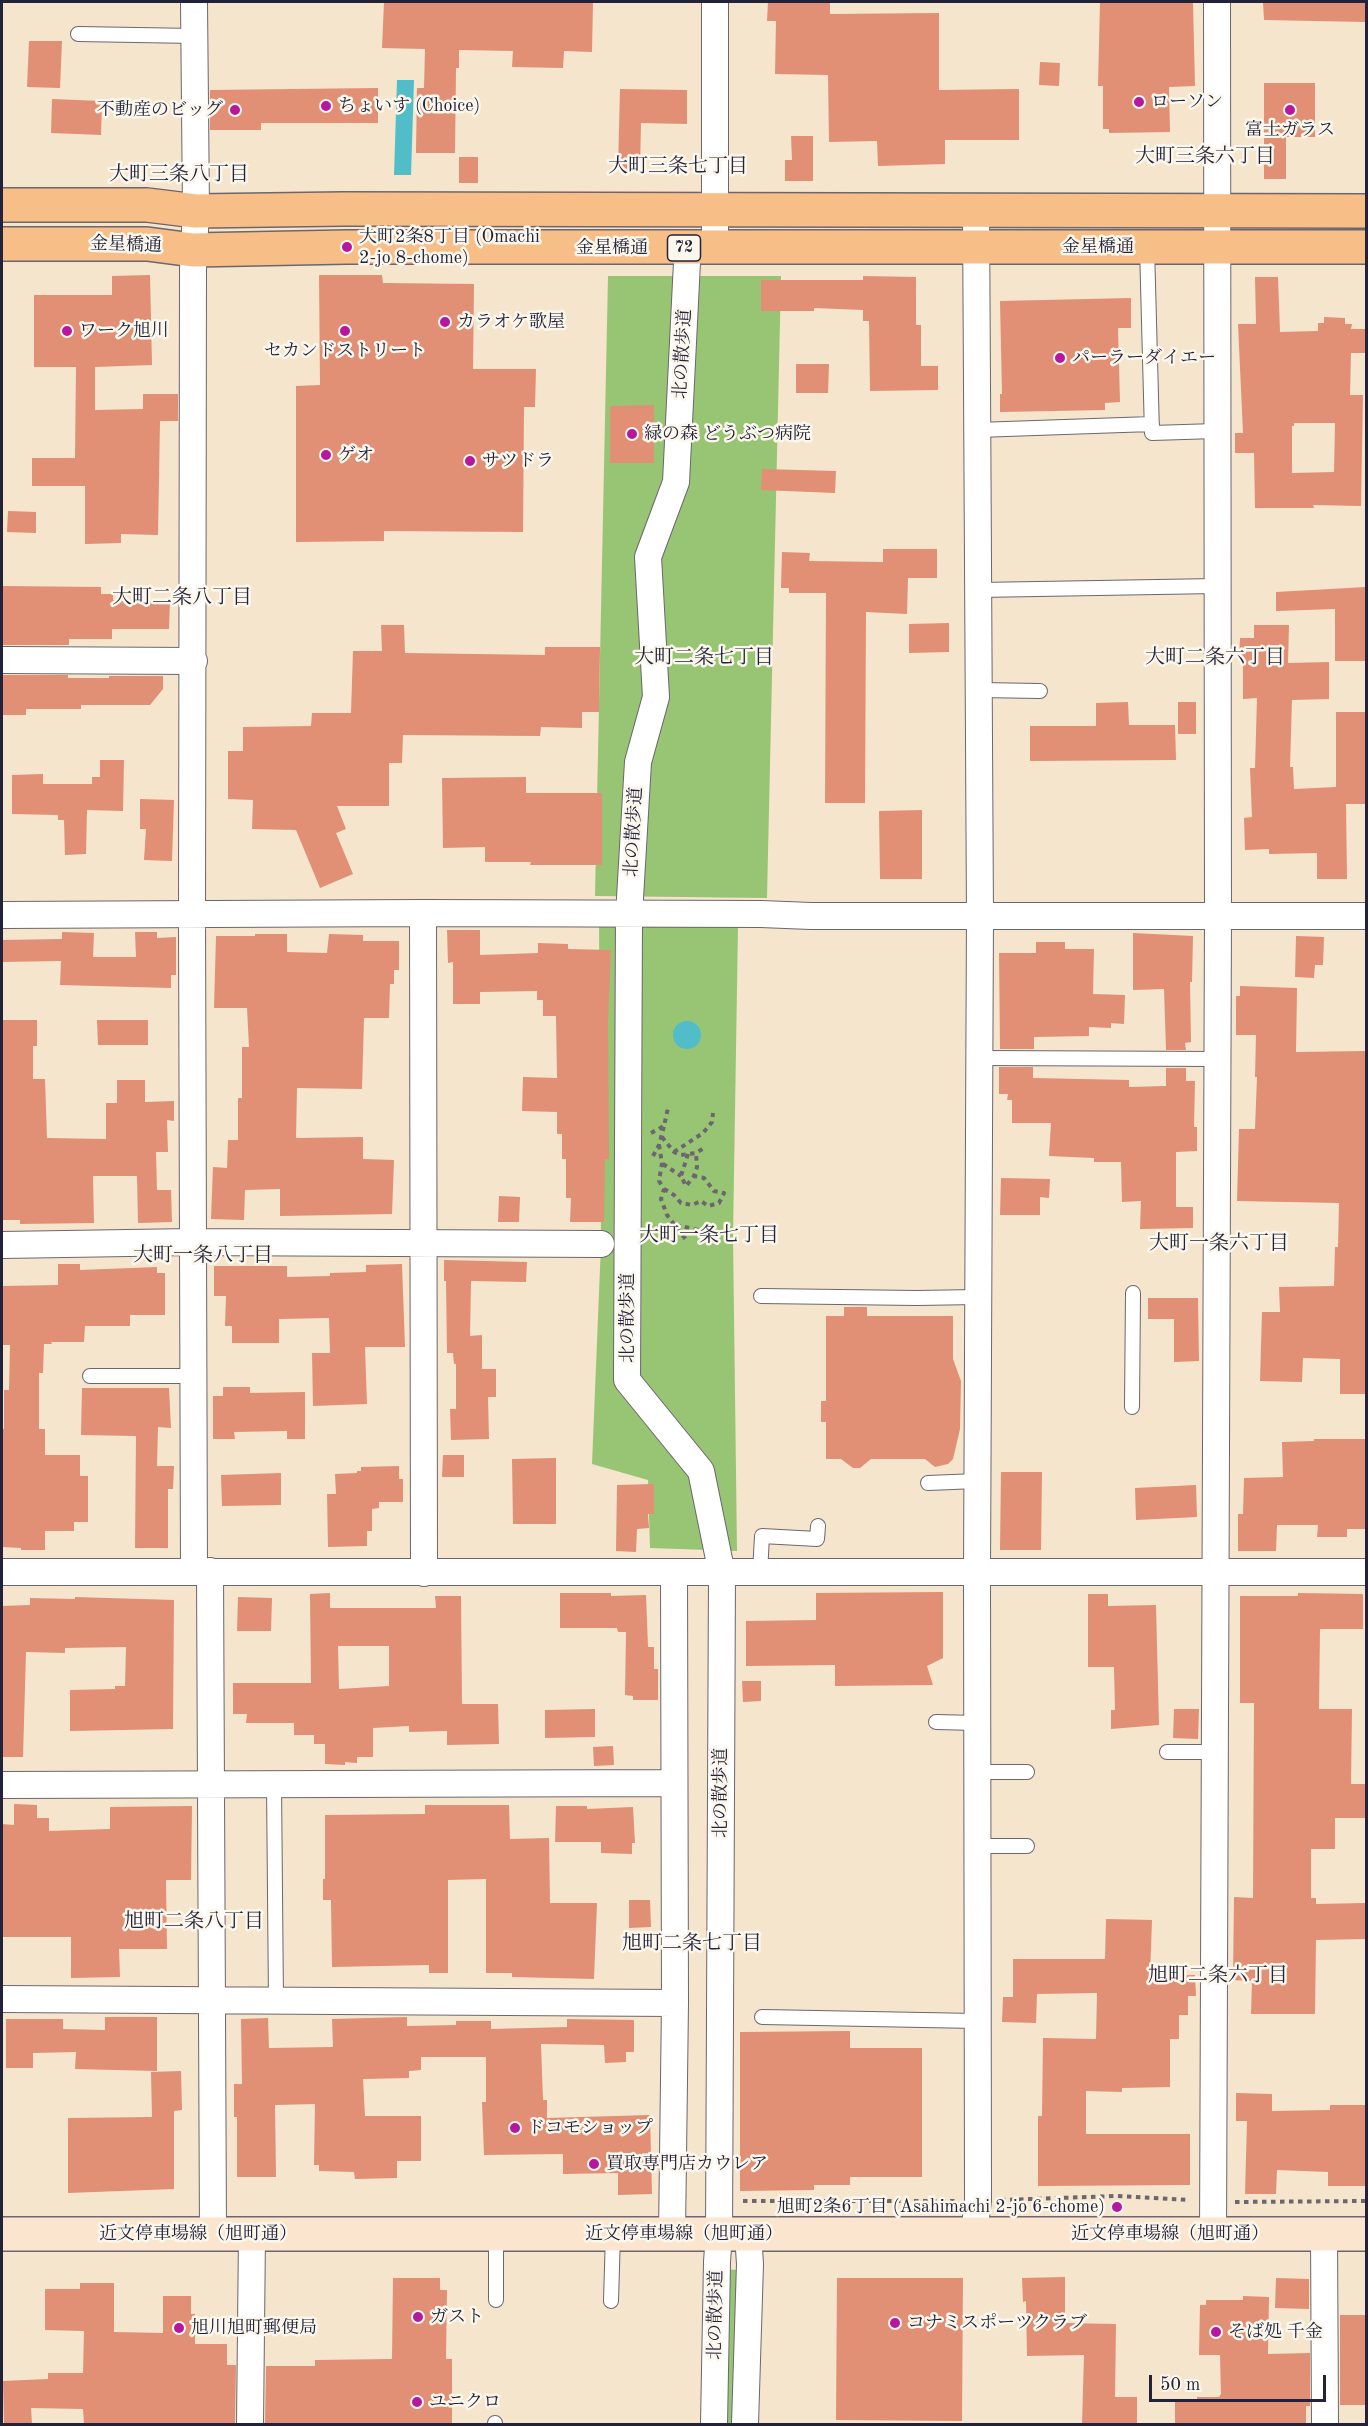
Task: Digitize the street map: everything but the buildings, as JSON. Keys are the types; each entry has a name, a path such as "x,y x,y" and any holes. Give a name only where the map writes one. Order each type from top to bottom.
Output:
{"main road":[{"name":"金星橋通","path":"2,205 147,206 196,211 343,209 1366,211"},
{"name":"金星橋通","path":"2,244 147,244 193,250 347,247 701,255 976,246 1366,247"},
{"name":"近文停車場線（旭町通）","path":"2,2234 1366,2234"}],"street":[{"path":"194,2 196,211 193,250 193,1376 212,1785 213,2234"},
{"name":"北の散歩道","path":"714,2 714,211 701,255 676,482 648,557 656,698 638,762 629,915 627,1380 700,1471 722,1574 719,2201 734,2234 714,2424"},
{"path":"1213,2234 1218,917 1217,2"},
{"path":"974,2234 978,2200 976,1573 980,916 976,210"},
{"path":"2,660 194,661"},
{"path":"423,913 424,1573"},
{"path":"2,915 192,916 423,913 1366,916"},
{"path":"2,1245 192,1242 601,1244"},
{"path":"2,1572 722,1574 1366,1572"},
{"path":"672,2234 675,2003 674,1573"},
{"path":"2,1785 673,1783"},
{"path":"2,1999 675,2003"},
{"path":"250,2424 252,2234"},
{"path":"734,2234 750,2264 746,2424"},
{"path":"1324,2234 1325,2424"}],"lane":[{"path":"78,34 195,36"},
{"path":"1147,247 1152,433 1216,431"},
{"path":"977,430 1152,424"},
{"path":"978,590 1217,586"},
{"path":"979,690 1040,691"},
{"path":"979,1058 1217,1059"},
{"path":"1132,1407 1133,1293"},
{"path":"761,1296 978,1297"},
{"path":"90,1376 193,1376"},
{"path":"928,1483 977,1481"},
{"path":"760,1573 762,1536 817,1539 818,1527"},
{"path":"936,1722 977,1723"},
{"path":"1167,1752 1214,1752"},
{"path":"977,1772 1027,1772"},
{"path":"274,1784 276,2002"},
{"path":"977,1846 1027,1846"},
{"path":"762,2017 978,2021"},
{"path":"496,2234 496,2300"},
{"path":"611,2301 613,2234"}],"path":[{"path":"674,1152 703,1133 712,1122 713,1113"},
{"path":"661,1136 674,1152 681,1155 696,1153 704,1148"},
{"path":"659,1145 662,1163 659,1181 664,1189 681,1203 692,1205 701,1201 708,1206 719,1203 724,1193 714,1191 704,1178 694,1176"},
{"path":"662,1163 681,1176 686,1186 694,1176 697,1167 696,1153"},
{"path":"681,1176 688,1154"},
{"path":"664,1189 661,1199 667,1215 687,1240"},
{"path":"675,1224 703,1231 716,1240"},
{"path":"719,2201 978,2200 1117,2196 1213,2202 1366,2201"}],"green space":[{"path":"608,276 781,276 767,898 595,896"},
{"path":"599,920 738,926 733,1236 737,1551 650,1548 648,1480 592,1464 601,1244"},
{"path":"707,2268 739,2270 733,2424 701,2424"}],"water":[{"path":"397,80 414,80 411,175 394,175"},
{"path":"687,1021 697,1025 701,1035 697,1045 687,1049 677,1045 673,1035 677,1025"}],"place":[{"name":"ローソン","path":"1139,102"},
{"name":"ちょいす (Choice)","path":"326,106"},
{"name":"不動産のビッグ","path":"235,110"},
{"name":"富士ガラス","path":"1290,110"},
{"name":"大町2条8丁目 (Omachi 2-jo 8-chome)","path":"347,247"},
{"name":"カラオケ歌屋","path":"445,322"},
{"name":"ワーク旭川","path":"67,331"},
{"name":"セカンドストリート","path":"345,331"},
{"name":"パーラーダイエー","path":"1060,358"},
{"name":"緑の森 どうぶつ病院","path":"632,434"},
{"name":"ゲオ","path":"326,455"},
{"name":"サツドラ","path":"470,461"},
{"name":"ドコモショップ","path":"515,2128"},
{"name":"買取専門店カウレア","path":"594,2164"},
{"name":"旭町2条6丁目 (Asahimachi 2-jo 6-chome)","path":"1117,2207"},
{"name":"ガスト","path":"418,2317"},
{"name":"コナミスポーツクラブ","path":"895,2323"},
{"name":"旭川旭町郵便局","path":"179,2328"},
{"name":"そば処 千金","path":"1216,2332"},
{"name":"ユニクロ","path":"417,2402"}],"district":[{"name":"大町三条六丁目","path":"1205,157"},
{"name":"大町三条七丁目","path":"678,167"},
{"name":"大町三条八丁目","path":"179,175"},
{"name":"大町二条八丁目","path":"182,598"},
{"name":"大町二条七丁目","path":"704,658"},
{"name":"大町二条六丁目","path":"1215,658"},
{"name":"大町一条七丁目","path":"709,1236"},
{"name":"大町一条六丁目","path":"1219,1244"},
{"name":"大町一条八丁目","path":"203,1256"},
{"name":"旭町二条八丁目","path":"194,1922"},
{"name":"旭町二条七丁目","path":"692,1944"},
{"name":"旭町二条六丁目","path":"1218,1976"}]}
